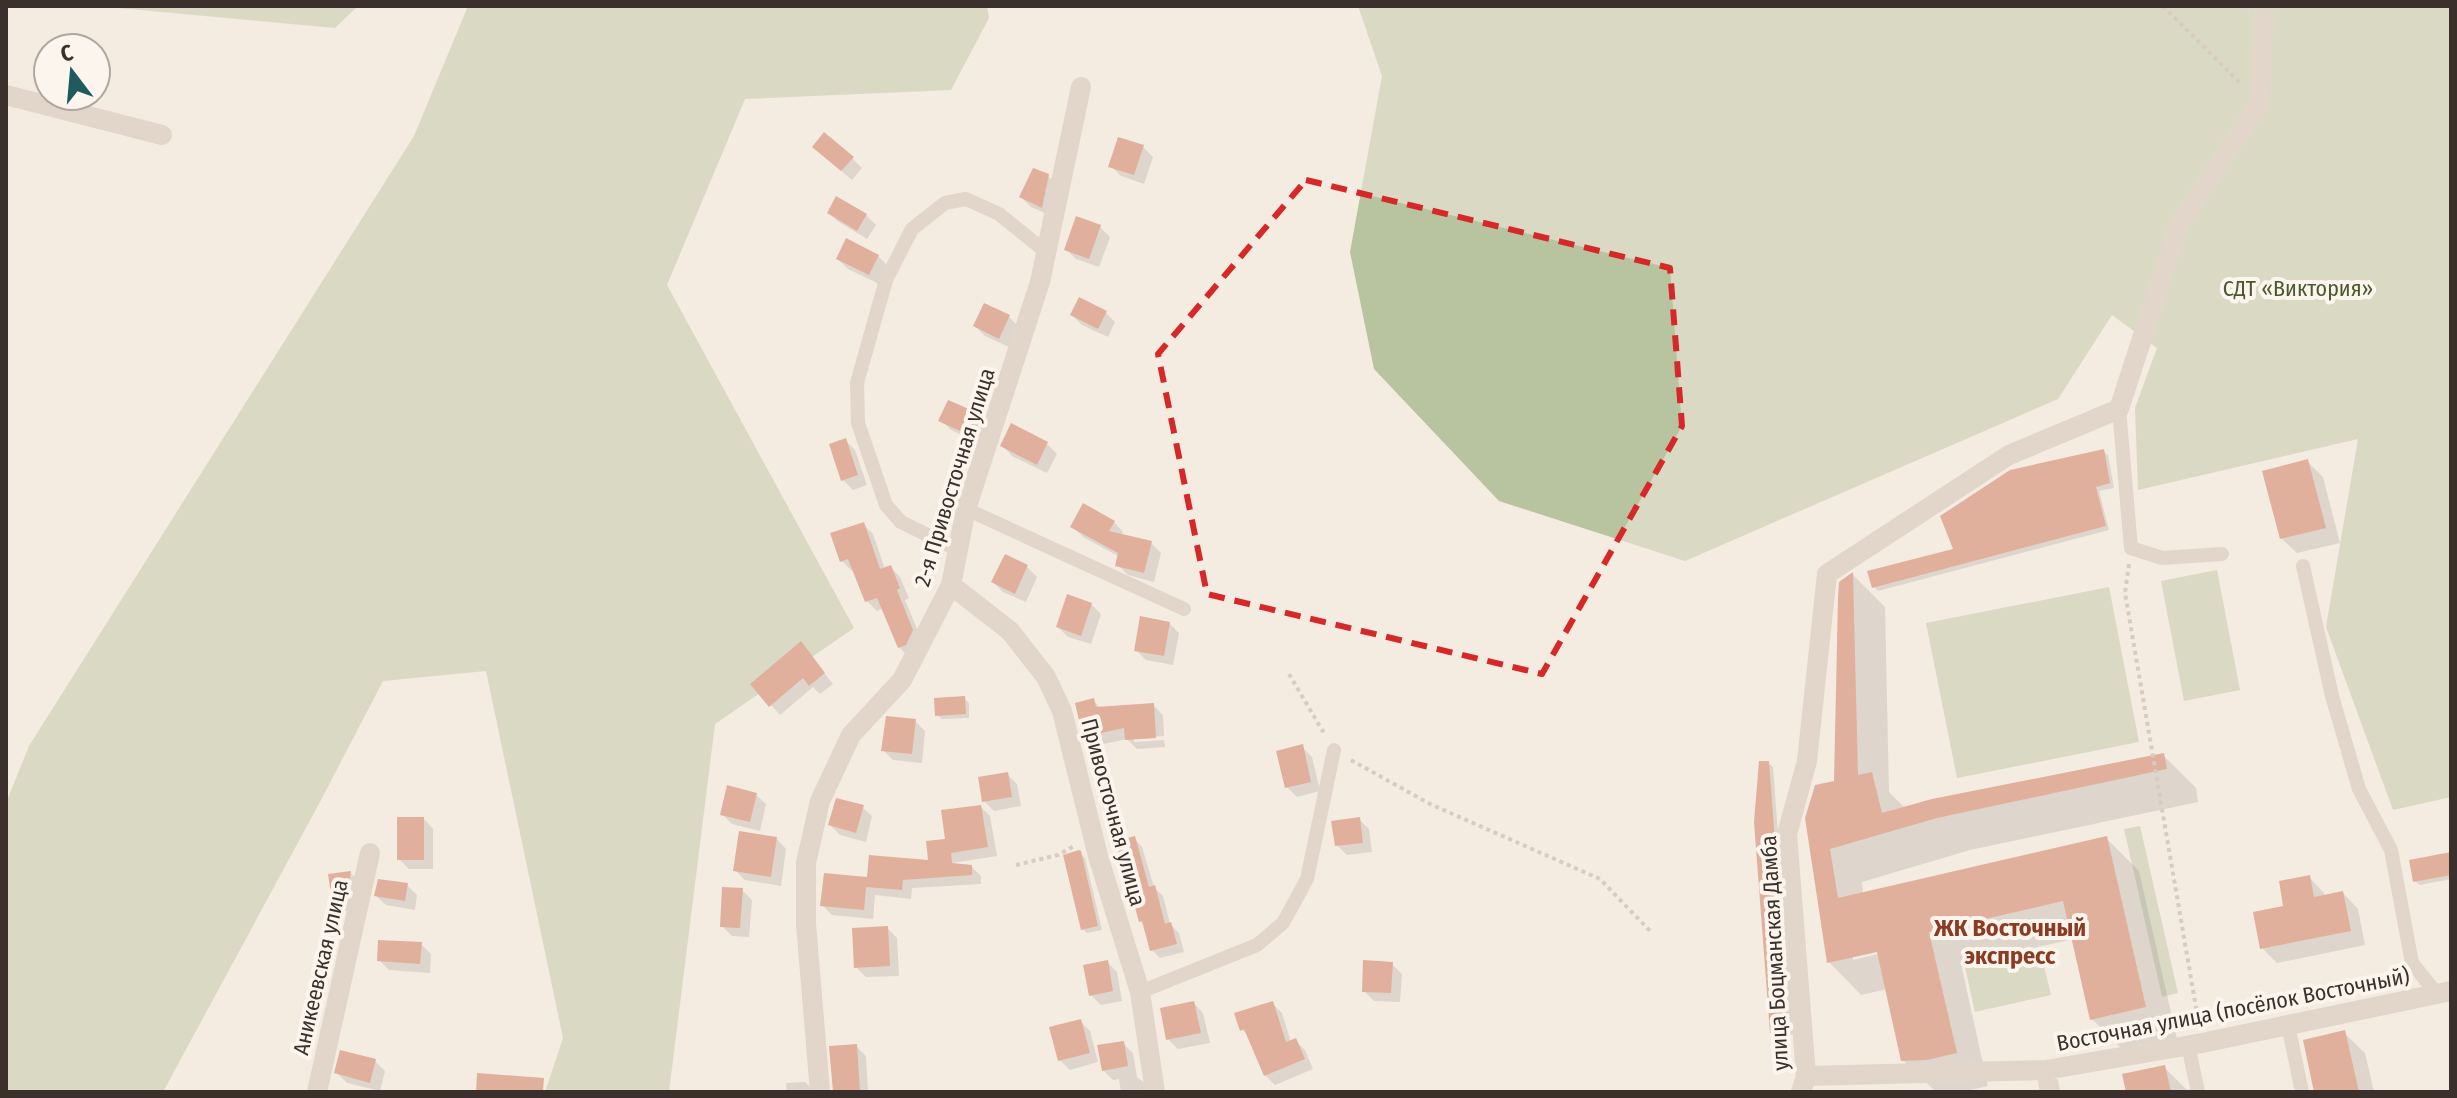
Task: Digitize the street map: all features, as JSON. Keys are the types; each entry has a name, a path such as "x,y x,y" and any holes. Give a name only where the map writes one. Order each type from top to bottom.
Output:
{"street":[{"path":"2119,409 2179,225 2260,102 2264,6"},
{"name":"2-я Привосточная улица","path":"820,1092 806,924 806,863 820,801 851,735 902,680 951,585 966,509 1040,282 1081,87"},
{"path":"6,95 162,135"},
{"name":"улица Боцманская Дамба","path":"1803,1084 1787,834 1807,761 1827,574 2009,455 2119,409"},
{"name":"Привосточная улица","path":"951,585 1010,631 1046,677 1062,711 1093,837 1140,992 1155,1092"},
{"name":"Аникеевская улица","path":"317,1092 370,853"},
{"name":"Восточная улица (посёлок Восточный)","path":"2050,1092 2046,1070 2195,1044 2444,992"},
{"path":"1803,1084 2046,1070"}],"lane":[{"path":"958,550 901,522 886,505 858,423 857,383 886,280 912,229 945,203 966,199 999,214 1045,251"},
{"path":"2119,409 2131,548 2162,558 2222,554"},
{"path":"966,509 1184,609"},
{"path":"2303,566 2332,696 2359,789 2391,850 2412,963 2444,992"},
{"path":"1140,992 1257,945 1283,923 1307,879 1334,750"},
{"path":"2288,1025 2302,1092"},
{"path":"2195,1044 2198,1092"}],"path":[{"path":"2163,6 2260,102"},
{"path":"2131,548 2125,593 2195,1044"},
{"path":"1289,674 1334,750 1430,804 1600,879 1651,932"},
{"path":"1016,865 1058,855 1093,837"}],"highlighted area":[{"path":"1306,180 1670,268 1682,426 1542,674 1207,594 1158,354"}],"green space":[{"path":"97,6 358,6 335,28"},
{"path":"468,6 987,6 989,18 951,90 745,99 667,285 854,628 715,724 669,1092 545,1092 563,1038 486,671 383,681 163,1092 6,1092 6,803 29,746 414,136"},
{"name":"СДТ «Виктория»","path":"1358,6 2451,6 2451,797 2393,810 2326,627 2358,439 2138,490 2135,408 2157,348 2112,315 2058,399 1685,561 1499,501 1374,369 1350,252 1382,76"},
{"path":"2217,570 2240,690 2184,701 2161,581"},
{"path":"2109,587 2139,742 1957,778 1926,623"},
{"path":"2140,826 2178,993 2162,997 2124,829"},
{"path":"2040,950 2051,995 1975,1012 1965,967"}],"building":[{"path":"824,132 854,157 841,171 812,147"},
{"path":"1118,137 1144,145 1134,175 1108,167"},
{"path":"1033,168 1049,174 1042,208 1019,197"},
{"path":"836,196 867,214 857,231 827,213"},
{"path":"1076,216 1101,225 1089,259 1064,250"},
{"path":"846,238 879,255 869,275 836,259"},
{"path":"1079,297 1107,311 1098,329 1070,315"},
{"path":"984,303 1010,315 999,339 973,326"},
{"path":"948,400 978,413 969,435 938,421"},
{"path":"1011,423 1048,442 1037,465 1000,446"},
{"path":"846,438 858,475 841,481 829,444"},
{"path":"2104,449 2110,483 2096,487 2106,526 1872,588 1867,571 1953,549 1940,516 2010,470"},
{"path":"2308,459 2326,528 2280,539 2262,471"},
{"path":"1083,503 1115,521 1109,531 1152,541 1144,573 1115,566 1118,553 1070,527"},
{"path":"864,522 880,569 891,565 913,630 906,645 898,648 877,598 865,602 848,559 840,562 830,533"},
{"path":"1005,554 1028,565 1015,594 991,582"},
{"path":"1853,572 1858,775 1872,772 1882,813 1932,799 2164,753 2167,769 1937,818 1830,849 1838,898 2107,836 2146,1007 2090,1020 2063,901 1929,932 1957,1053 1927,1060 1901,1061 1877,952 1827,963 1805,818 1815,785 1834,781 1839,582"},
{"path":"1067,594 1092,603 1081,636 1056,627"},
{"path":"1140,616 1170,622 1164,656 1134,651"},
{"path":"801,641 825,673 809,686 803,678 769,707 750,684"},
{"path":"965,696 966,714 935,716 934,698"},
{"path":"1094,698 1096,707 1154,703 1156,738 1125,740 1124,728 1083,737 1075,703"},
{"path":"886,716 916,719 912,754 881,751"},
{"path":"1303,744 1311,782 1285,788 1276,751"},
{"path":"1759,761 1769,761 1789,1030 1770,1033 1754,822"},
{"path":"1008,772 1012,797 982,802 978,777"},
{"path":"727,785 757,793 750,822 720,815"},
{"path":"836,798 864,805 856,833 828,825"},
{"path":"981,805 988,847 951,853 952,863 972,865 972,875 903,880 902,890 866,887 869,855 928,860 926,841 945,839 941,810"},
{"path":"397,817 424,817 424,860 397,860"},
{"path":"1360,817 1363,843 1335,846 1331,821"},
{"path":"739,831 777,837 771,877 733,871"},
{"path":"1135,836 1149,887 1155,885 1165,924 1171,922 1177,944 1150,951 1116,841"},
{"path":"1079,850 1098,926 1081,930 1063,855"},
{"path":"2451,852 2451,875 2413,882 2409,860"},
{"path":"351,871 346,901 332,902 328,874"},
{"path":"824,873 867,877 864,910 820,906"},
{"path":"2310,875 2314,897 2343,891 2351,931 2260,949 2253,912 2283,906 2279,881"},
{"path":"378,879 408,883 405,901 374,896"},
{"path":"722,887 743,888 740,928 720,927"},
{"path":"888,926 890,966 854,968 852,928"},
{"path":"378,940 422,942 420,964 377,961"},
{"path":"1108,960 1113,991 1089,996 1083,965"},
{"path":"1363,960 1393,962 1391,993 1362,992"},
{"path":"1194,1001 1201,1033 1166,1040 1160,1008"},
{"path":"1273,1001 1286,1042 1296,1038 1305,1059 1264,1076 1234,1013"},
{"path":"1081,1019 1090,1053 1058,1061 1049,1027"},
{"path":"2345,1030 2359,1092 2314,1092 2303,1040"},
{"path":"1124,1041 1128,1066 1102,1071 1097,1045"},
{"path":"857,1044 860,1092 833,1092 829,1046"},
{"path":"340,1050 376,1059 370,1083 334,1073"},
{"path":"2165,1065 2171,1092 2126,1092 2122,1074"},
{"path":"477,1073 544,1078 543,1092 476,1092"}],"district":[{"name":"ЖК Восточный экспресс","path":"2010,942"}]}
